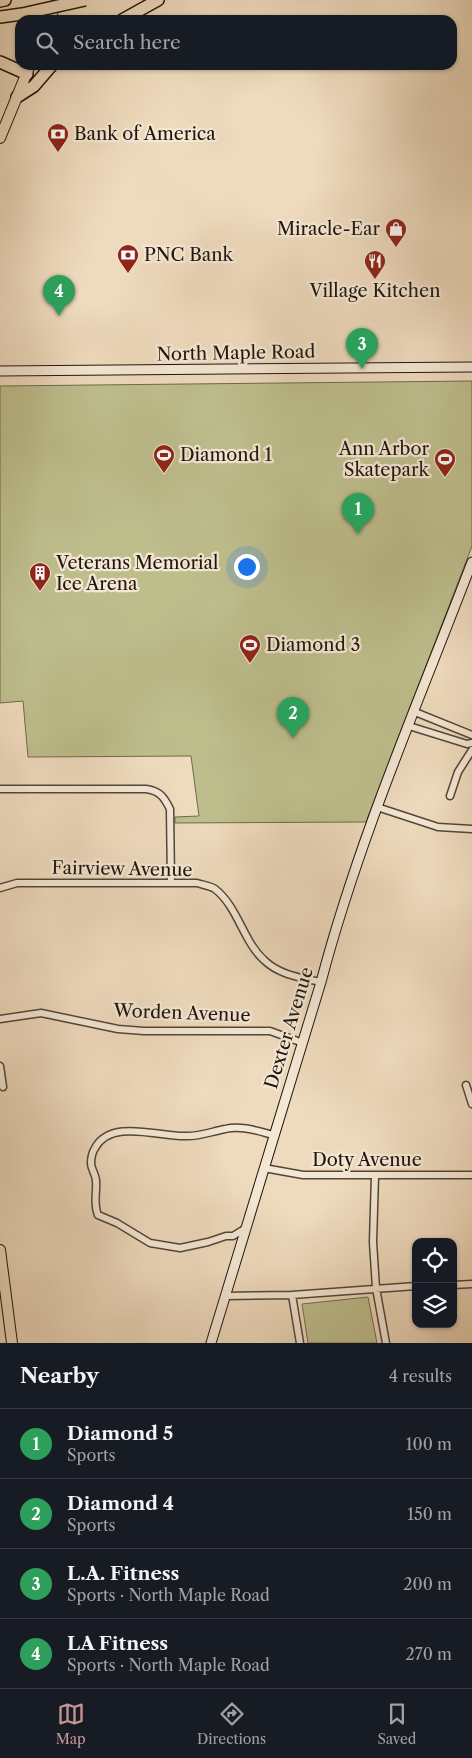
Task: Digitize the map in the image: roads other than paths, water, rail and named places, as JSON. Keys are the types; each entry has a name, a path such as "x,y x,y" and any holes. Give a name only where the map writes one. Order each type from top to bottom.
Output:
{"highway":[{"path":"0,1 5,0"},
{"path":"0,17 86,0"},
{"path":"131,15 158,0"},
{"path":"0,62 15,66"},
{"path":"17,96 34,86 48,70"}],"main road":[{"path":"51,15 58,0"},
{"path":"0,138 28,70"},
{"name":"North Maple Road","path":"0,371 472,367"},
{"name":"Dexter Avenue","path":"211,1343 334,934 377,807 472,562"},
{"path":"0,1250 12,1343"}],"street":[{"path":"414,712 472,735"},
{"path":"409,726 472,743"},
{"path":"450,796 458,772 472,750"},
{"path":"0,789 156,790 165,798 170,809 171,882"},
{"path":"377,807 438,827 472,829"},
{"name":"Fairview Avenue","path":"0,888 17,882 197,883 214,888 224,899 249,942 264,961 280,971 295,977 321,982"},
{"name":"Worden Avenue","path":"0,1019 41,1013 127,1029 270,1031 302,1042"},
{"path":"0,1066 3,1087"},
{"path":"466,1085 472,1104"},
{"path":"246,1228 233,1236 226,1236 180,1248 150,1243 117,1223 98,1215 94,1201 96,1180 90,1164 92,1154 99,1142 107,1135 135,1132 185,1137 207,1135 226,1128 247,1128 273,1135"},
{"name":"Doty Avenue","path":"264,1168 303,1175 472,1175"},
{"path":"375,1176 373,1242 376,1288 386,1343"},
{"path":"457,1285 472,1284"},
{"path":"226,1296 292,1295 412,1286"},
{"path":"292,1295 300,1343"}],"place":[{"name":"Bank of America","path":"58,153"},
{"name":"Miracle-Ear","path":"396,248"},
{"name":"PNC Bank","path":"128,274"},
{"name":"Village Kitchen","path":"375,280"},
{"name":"LA Fitness","path":"59,316"},
{"name":"L.A. Fitness","path":"362,369"},
{"name":"Diamond 1","path":"164,474"},
{"name":"Ann Arbor Skatepark","path":"445,478"},
{"name":"Diamond 5","path":"358,534"},
{"name":"Veterans Memorial Ice Arena","path":"40,592"},
{"name":"Diamond 3","path":"250,664"},
{"name":"Diamond 4","path":"293,738"}]}
